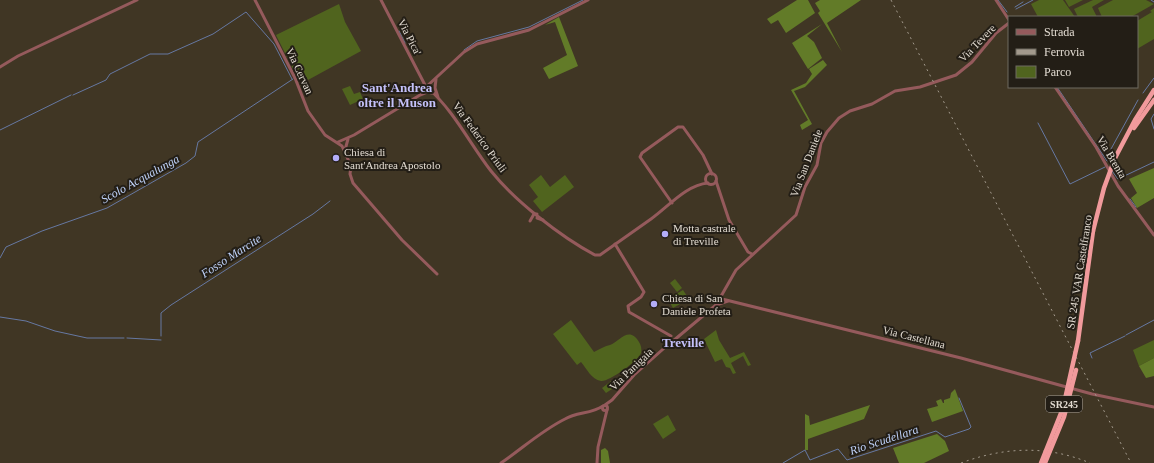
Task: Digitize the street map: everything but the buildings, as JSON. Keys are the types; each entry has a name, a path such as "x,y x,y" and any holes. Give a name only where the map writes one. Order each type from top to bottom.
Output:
{"highway":[{"name":"SR 245 VAR Castelfranco","path":"1045,463 1060,427 1069,400 1080,342 1094,232 1104,188 1135,120 1154,90"},
{"name":"SR 245 VAR Castelfranco","path":"1116,160 1135,126 1154,100"},
{"name":"SR 245 VAR Castelfranco","path":"1041,463 1063,408 1080,342"}],"street":[{"path":"0,67 18,56 138,0"},
{"name":"Via Cervan","path":"255,0 295,78 308,111 325,136 343,144"},
{"name":"Via Pica'","path":"381,0 426,89"},
{"path":"437,274 402,240 358,188 351,178 352,168 344,153 343,144 348,139 420,95 464,52 477,44 529,30 588,0"},
{"path":"996,0 1008,18"},
{"name":"Via Tevere","path":"935,82 961,72 976,58 996,33 1008,24"},
{"path":"437,78 435,88 440,100"},
{"name":"Via San Daniele","path":"721,300 730,280 747,260 789,222 798,211 805,186 817,165 821,143 827,132 839,118 850,111 872,104 895,91 920,87 935,82"},
{"name":"Via Brenta","path":"1056,88 1096,147 1119,188 1154,235"},
{"name":"Via Federico Priuli","path":"426,89 440,100 492,172 529,207 536,216 596,256 615,244"},
{"path":"672,203 641,159 642,153 681,126 703,155 712,174 716,177 718,190 729,220 751,253"},
{"path":"708,167 708,183"},
{"path":"700,184 707,176 712,174"},
{"path":"712,184 716,181"},
{"path":"718,190 712,184 708,183 700,184 686,191 672,203 615,244 644,292 641,297 628,306 629,312 663,332 671,339 682,333 721,300"},
{"path":"747,260 751,253 756,251"},
{"name":"Via Castellana","path":"721,300 788,314 1095,394 1154,407"},
{"name":"Via Panigaia","path":"605,408 631,378 663,350 671,339"},
{"path":"501,463 536,436 566,418 605,408 606,416 598,447 597,463"}],"green space":[{"path":"797,0 808,0 815,13 786,33 778,20 771,24 767,19"},
{"path":"820,0 861,0 827,23 842,52 818,13 820,11 815,3"},
{"path":"1039,0 1063,0 1074,16 1037,16 1031,4"},
{"path":"1065,0 1083,0 1069,7"},
{"path":"1093,0 1104,0 1092,7 1096,16 1078,16 1074,9"},
{"path":"1113,0 1146,0 1154,4 1133,16 1102,16 1098,8"},
{"path":"339,4 345,22 361,51 308,80 304,73 297,77 276,35"},
{"path":"1154,8 1154,39 1138,48 1138,20 1152,12 1150,11"},
{"path":"559,17 578,66 549,79 543,68 567,55 555,22 545,25"},
{"path":"822,24 807,36 814,42 822,58 808,69 792,43"},
{"path":"823,60 827,65 805,87 794,91 812,124 802,130 800,125 808,120 791,90 806,83 812,74 809,69"},
{"path":"350,86 354,94 360,92 363,99 350,105 342,89"},
{"path":"1154,168 1154,198 1137,208 1131,198 1137,193 1129,179"},
{"path":"541,175 550,187 565,175 574,187 542,212 533,201 538,197 529,185"},
{"path":"675,279 682,288 677,292 670,283"},
{"path":"683,290 689,299 673,308 668,299"},
{"path":"571,320 594,352 610,345 624,336 632,335 639,342 641,347 639,357 629,366 610,378 601,381 594,378 581,362 577,365 553,334"},
{"path":"716,330 719,340 730,358 744,352 751,365 748,366 743,356 731,363 736,373 733,374 730,368 726,367 722,359 715,362 704,339"},
{"path":"1154,340 1154,358 1139,366 1133,350"},
{"path":"1154,358 1154,376 1146,378 1139,366"},
{"path":"611,381 615,387 606,393 602,388"},
{"path":"955,389 963,411 932,422 927,409 938,406 936,401 941,399 944,403 944,400 950,398 951,393"},
{"path":"870,405 864,419 808,439 808,450 805,450 805,414 809,416 810,425"},
{"path":"668,415 676,430 663,439 653,424"},
{"path":"937,434 945,441 949,451 924,463 899,463 893,448"},
{"path":"605,448 608,451 610,463 601,463 601,450"}],"waterway":[{"path":"464,50 477,41 529,27 583,0"},
{"path":"998,0 1007,12"},
{"path":"1016,9 1033,0"},
{"path":"1015,7 1023,2"},
{"path":"73,95 106,80 110,74 150,54 168,54 213,34 246,12 274,44 292,79"},
{"path":"399,31 405,43"},
{"path":"1143,93 1154,78"},
{"name":"Scolo Acqualunga","path":"0,258 6,247 42,231 107,208 186,163 195,156 198,142 293,79"},
{"path":"1058,88 1107,161"},
{"path":"0,130 71,95"},
{"path":"1111,149 1138,100"},
{"path":"1154,114 1151,119 1154,129"},
{"name":"Rio Scudellara","path":"1038,123 1070,184 1105,167"},
{"path":"1112,171 1118,179 1154,162"},
{"name":"Rio Scudellara","path":"1130,199 1136,207"},
{"name":"Fosso Marcite","path":"161,336 161,313 171,305 313,214 330,201"},
{"name":"Fosso Marcite","path":"0,317 26,321 55,331 87,338 124,338"},
{"name":"Rio Scudellara","path":"1126,335 1154,320"},
{"name":"Rio Scudellara","path":"1092,358 1090,353 1125,336"},
{"name":"Fosso Marcite","path":"127,338 161,340"},
{"name":"Rio Scudellara","path":"783,463 805,450 810,460 838,449 847,460 936,431 945,437 969,429 971,427 959,398"}],"railway":[{"path":"891,0 1131,463"},
{"path":"961,463 993,454 1026,450 1058,453 1090,463"}],"place":[{"name":"Chiesa di Sant'Andrea Apostolo","path":"336,158"},
{"name":"Motta castrale di Treville","path":"665,234"},
{"name":"Chiesa di San Daniele Profeta","path":"654,304"}],"district":[{"name":"Sant'Andrea oltre il Muson","path":"397,94"},
{"name":"Treville","path":"683,342"}]}
